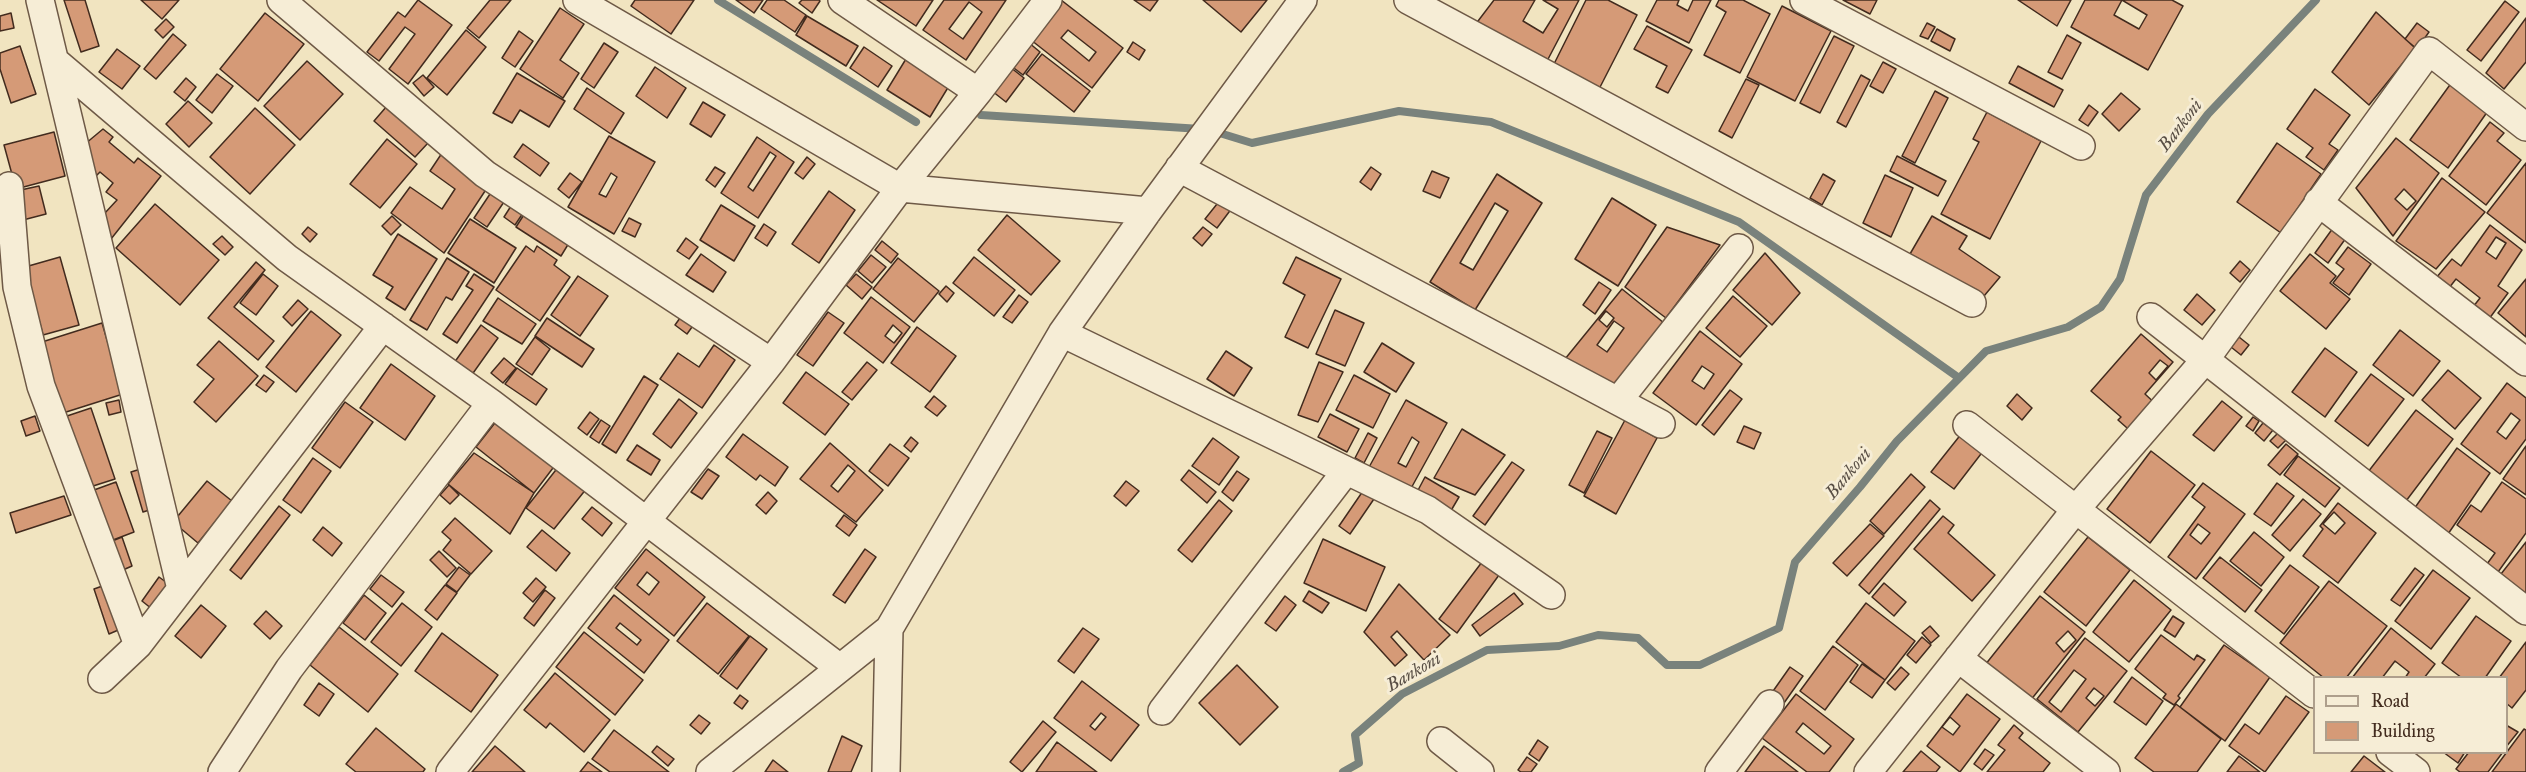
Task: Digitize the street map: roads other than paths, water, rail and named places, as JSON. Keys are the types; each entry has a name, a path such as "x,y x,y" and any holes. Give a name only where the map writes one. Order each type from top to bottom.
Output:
{"street":[{"path":"40,0 181,589"},
{"path":"281,0 484,174 771,362"},
{"path":"577,0 900,188 1148,211"},
{"path":"842,0 978,92"},
{"path":"450,772 771,362 900,188 978,92 1048,0"},
{"path":"710,772 889,629 1062,333 1179,168 1303,0"},
{"path":"1408,0 1972,303"},
{"path":"1803,0 2082,146"},
{"path":"1868,772 2076,509 2205,360 2429,51 2526,127"},
{"path":"55,61 287,258 491,403 840,668"},
{"path":"1179,168 1661,424"},
{"path":"9,186 17,287 41,386 138,645"},
{"path":"2318,202 2526,362"},
{"path":"1618,402 1739,248"},
{"path":"2151,317 2526,611"},
{"path":"102,679 138,645 383,326"},
{"path":"1062,333 1428,510 1551,595"},
{"path":"222,772 289,669 491,403"},
{"path":"1967,425 2313,693"},
{"path":"1162,711 1346,471"},
{"path":"886,772 889,629"},
{"path":"1958,658 2106,772"},
{"path":"1719,772 1770,704"},
{"path":"1441,741 1480,772"},
{"path":"2391,754 2416,772"}],"waterway":[{"path":"718,0 916,122"},
{"name":"Bankoni","path":"1343,772 1359,763 1355,735 1402,694 1487,650 1559,646 1598,635 1638,638 1667,665 1700,665 1779,628 1795,562 1897,441 1986,351 2068,327 2101,307 2120,279 2146,195 2208,114 2316,0"},
{"path":"1213,131 1252,143 1399,111 1491,122 1739,222 1959,378"},
{"path":"981,115 1201,129"}]}
